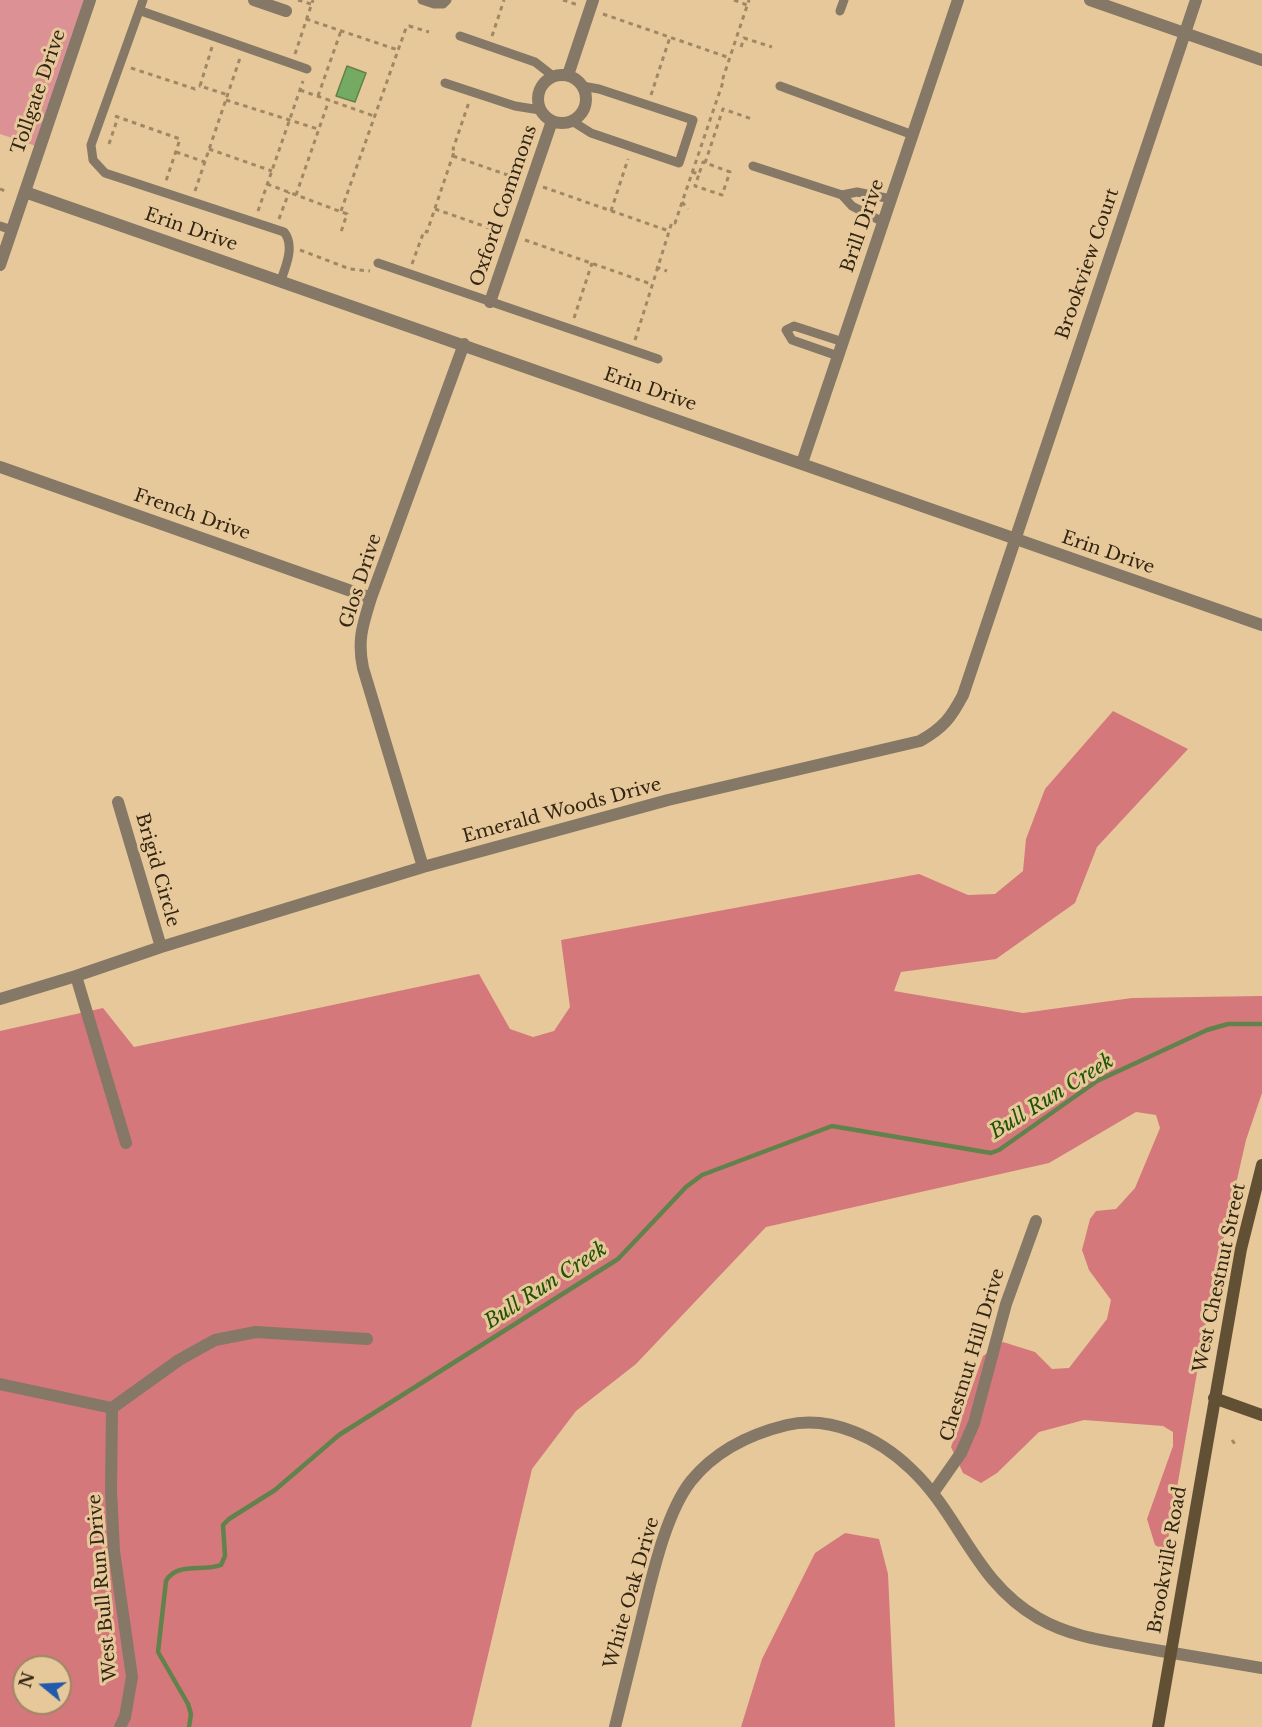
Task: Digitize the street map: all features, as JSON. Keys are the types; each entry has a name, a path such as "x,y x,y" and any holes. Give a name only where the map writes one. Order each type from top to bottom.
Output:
{"street":[{"name":"Tollgate Drive","path":"0,265 6,228 25,192 90,0"},
{"path":"254,0 286,11"},
{"name":"Brill Drive","path":"802,463 958,0"},
{"path":"1090,0 1262,60"},
{"name":"Brookview Court","path":"1015,540 1196,0"},
{"path":"568,75 588,3"},
{"path":"553,76 568,75 577,79 586,94 586,102 579,116 572,121"},
{"name":"Oxford Commons","path":"553,76 541,86 537,94 540,110 552,121 563,123 572,121"},
{"name":"Oxford Commons","path":"490,302 552,121"},
{"name":"Erin Drive","path":"25,192 282,280 1015,540 1262,625"},
{"name":"Glos Drive","path":"423,867 360,651 361,632 371,598 464,344"},
{"name":"French Drive","path":"0,467 371,598"},
{"name":"Emerald Woods Drive","path":"0,999 423,867 668,800 920,741 936,731 951,717 963,695 1015,540"},
{"name":"Brigid Circle","path":"118,802 161,947"},
{"path":"76,976 126,1143"},
{"name":"West Chestnut Street","path":"1214,1398 1241,1249 1262,1165"},
{"name":"Chestnut Hill Drive","path":"933,1493 961,1453 974,1423 1005,1304 1036,1221"},
{"path":"0,1384 112,1408 179,1360 215,1340 255,1332 367,1339"},
{"path":"1214,1398 1262,1415"},
{"name":"Brookville Road","path":"1158,1727 1214,1398"},
{"name":"West Bull Run Drive","path":"112,1408 111,1491 114,1551 132,1677 125,1717 120,1727"},
{"name":"White Oak Drive","path":"615,1727 651,1579 668,1522 691,1481 721,1452 761,1431 804,1421 849,1430 882,1447 910,1468 933,1493 982,1569 1012,1601 1038,1618 1063,1630 1095,1640 1262,1668"}],"lane":[{"path":"143,0 141,11 91,145 93,160 105,172 284,232 289,238 290,246 282,280"},
{"path":"422,0 443,4 447,0"},
{"path":"840,11 844,0"},
{"path":"141,11 307,69"},
{"path":"460,36 535,62 553,76"},
{"path":"445,83 515,106 540,110"},
{"path":"572,121 591,133 679,163 693,120 599,89 582,86"},
{"path":"780,86 913,135"},
{"path":"753,166 843,195 857,192 891,199"},
{"path":"843,195 852,206 883,222"},
{"path":"380,264 658,359"},
{"path":"838,356 792,340 786,330 794,326 843,342"}],"path":[{"path":"291,64 312,2 298,0"},
{"path":"488,46 504,0"},
{"path":"563,0 588,3"},
{"path":"631,350 649,298 656,267 672,222 675,223 748,2 734,0"},
{"path":"598,12 730,58"},
{"path":"306,19 398,50"},
{"path":"341,211 406,28 409,26 429,32"},
{"path":"318,96 341,31"},
{"path":"121,64 195,89 200,86 216,37"},
{"path":"647,105 670,37"},
{"path":"734,45 742,48 744,38 772,47"},
{"path":"191,201 244,47"},
{"path":"254,222 307,69"},
{"path":"200,86 228,95"},
{"path":"300,90 374,116"},
{"path":"409,274 424,231 427,232 435,209 472,92"},
{"path":"226,100 319,129"},
{"path":"296,195 329,100"},
{"path":"705,163 730,172 722,195 695,186 723,110 752,119 751,121"},
{"path":"103,112 180,139 162,192"},
{"path":"109,144 118,117"},
{"path":"706,133 714,136"},
{"path":"611,211 632,147"},
{"path":"209,149 272,171"},
{"path":"176,152 205,162"},
{"path":"453,156 523,180"},
{"path":"692,172 699,174"},
{"path":"267,184 347,214 340,235"},
{"path":"538,186 669,231"},
{"path":"0,189 5,191"},
{"path":"275,230 289,192"},
{"path":"681,202 685,203 688,209"},
{"path":"435,209 505,233"},
{"path":"520,238 651,284"},
{"path":"290,246 350,269 379,271 380,264"},
{"path":"570,329 592,263"},
{"path":"656,267 667,271"},
{"path":"1232,1440 1237,1447"}],"shaded area":[{"path":"0,0 90,0 39,147 0,134"},
{"path":"347,66 366,73 355,102 336,96"},
{"path":"1113,711 1188,749 1097,847 1075,903 996,959 901,972 894,991 1023,1013 1132,998 1262,996 1262,1093 1246,1140 1210,1298 1166,1551 1155,1545 1147,1519 1173,1446 1173,1432 1163,1426 1084,1420 1039,1432 997,1473 981,1483 963,1473 951,1447 983,1356 1003,1342 1035,1352 1052,1369 1069,1368 1107,1319 1111,1300 1089,1270 1082,1250 1090,1219 1096,1211 1116,1209 1135,1188 1160,1128 1156,1115 1136,1112 1049,1163 766,1227 636,1364 576,1411 532,1469 471,1727 0,1727 0,1031 103,1008 134,1047 479,974 510,1029 533,1037 554,1031 570,1007 561,940 919,874 968,895 995,894 1023,871 1026,839 1045,789"},
{"path":"845,1533 879,1539 888,1574 895,1727 741,1727 762,1659 815,1553"}],"waterway":[{"name":"Bull Run Creek","path":"189,1727 191,1714 188,1704 158,1652 166,1581 170,1575 183,1569 221,1565 225,1556 223,1525 229,1519 275,1490 339,1435 618,1259 686,1187 702,1175 832,1126 991,1153 999,1150 1097,1081 1207,1030 1228,1024 1262,1024"}]}
